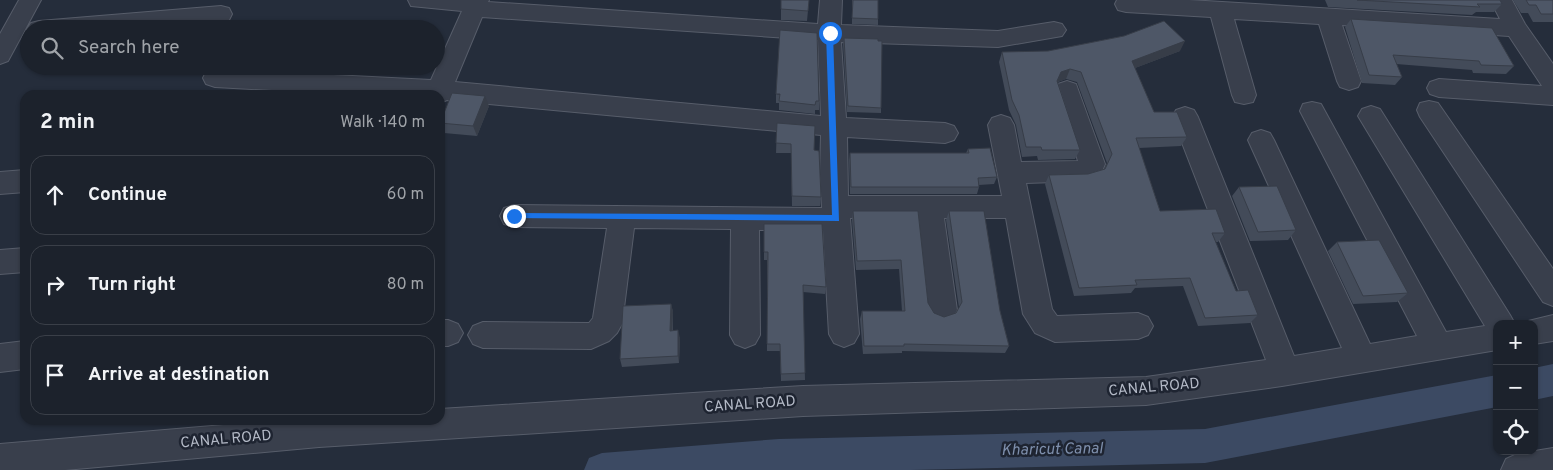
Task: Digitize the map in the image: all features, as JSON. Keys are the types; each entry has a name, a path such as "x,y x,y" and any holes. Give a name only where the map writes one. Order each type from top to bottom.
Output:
{"street":[{"path":"24,20 30,0"},
{"path":"419,0 830,33 998,39 1054,30"},
{"path":"831,0 830,33 834,126 833,174 844,334"},
{"path":"1501,0 1516,28 1553,83"},
{"path":"439,90 476,4"},
{"path":"1126,4 1516,28"},
{"path":"1220,10 1244,95"},
{"path":"148,20 221,14"},
{"path":"1328,17 1349,81"},
{"path":"0,55 20,31"},
{"path":"214,78 393,90"},
{"path":"1011,173 1083,171 1091,169 1092,164 1067,90"},
{"path":"445,94 834,126 946,133"},
{"path":"1553,96 1434,99 1553,293"},
{"path":"1312,111 1438,347"},
{"path":"1371,116 1498,320"},
{"path":"1185,117 1285,371"},
{"path":"1001,124 1038,314 1045,324 1055,329 1138,326"},
{"path":"1261,140 1362,359"},
{"path":"0,184 20,182"},
{"path":"514,216 745,218 929,207 1017,207"},
{"path":"929,207 942,310"},
{"path":"483,335 591,336 599,332 606,324 622,217"},
{"path":"745,218 745,335"},
{"path":"0,262 20,260"},
{"path":"1538,330 1553,328"},
{"name":"CANAL ROAD","path":"445,424 803,401 1146,391 1493,338"},
{"path":"0,358 20,356"},
{"name":"CANAL ROAD","path":"0,460 329,431 424,425"},
{"path":"1517,470 1553,464"}],"building":[{"path":"781,0 809,0 808,11 781,9"},
{"path":"853,0 878,0 878,19 852,18"},
{"path":"1357,0 1500,0 1502,4 1477,4 1480,7"},
{"path":"1526,0 1553,0 1553,14 1541,14 1536,5 1529,5"},
{"path":"1351,19 1492,28 1514,66 1481,65 1479,61 1393,55 1402,77 1369,75"},
{"path":"1164,21 1185,41 1132,61 1154,112 1177,112 1187,137 1136,138 1160,211 1216,209 1225,233 1212,233 1236,291 1248,290 1258,315 1205,318 1190,278 1135,280 1137,285 1079,288 1049,175 1088,174 1105,169 1112,154 1081,72 1070,69 1061,72 1057,81 1080,150 1042,150 1041,147 1026,147 1019,115 1012,100 1002,52 1048,51 1124,36"},
{"path":"780,30 817,33 819,101 816,101 815,105 779,101 780,94 776,94"},
{"path":"844,38 878,39 878,41 882,41 881,108 848,106"},
{"path":"452,93 485,96 473,126 445,123 445,110"},
{"path":"777,123 815,126 814,150 819,151 821,197 792,196 791,144 776,143"},
{"path":"990,148 997,177 978,178 979,187 851,187 850,153 969,153 968,149"},
{"path":"1277,186 1296,230 1258,232 1239,187"},
{"path":"853,211 918,211 928,303 934,313 944,317 956,313 962,302 949,211 984,211 1000,311 1009,346 904,344 904,346 864,346 862,311 905,311 901,260 857,261"},
{"path":"764,224 822,224 826,287 803,285 805,373 781,374 780,344 767,344 768,252 764,252"},
{"path":"1379,240 1408,293 1363,296 1337,242"},
{"path":"671,304 670,331 678,330 678,356 620,359 623,306"}],"waterway":[{"name":"Kharicut Canal","path":"1538,383 1553,380"},
{"name":"Kharicut Canal","path":"602,470 779,456 1205,446 1493,392"}],"route":[{"path":"514,216 836,219 833,174 834,126 830,33"}]}
